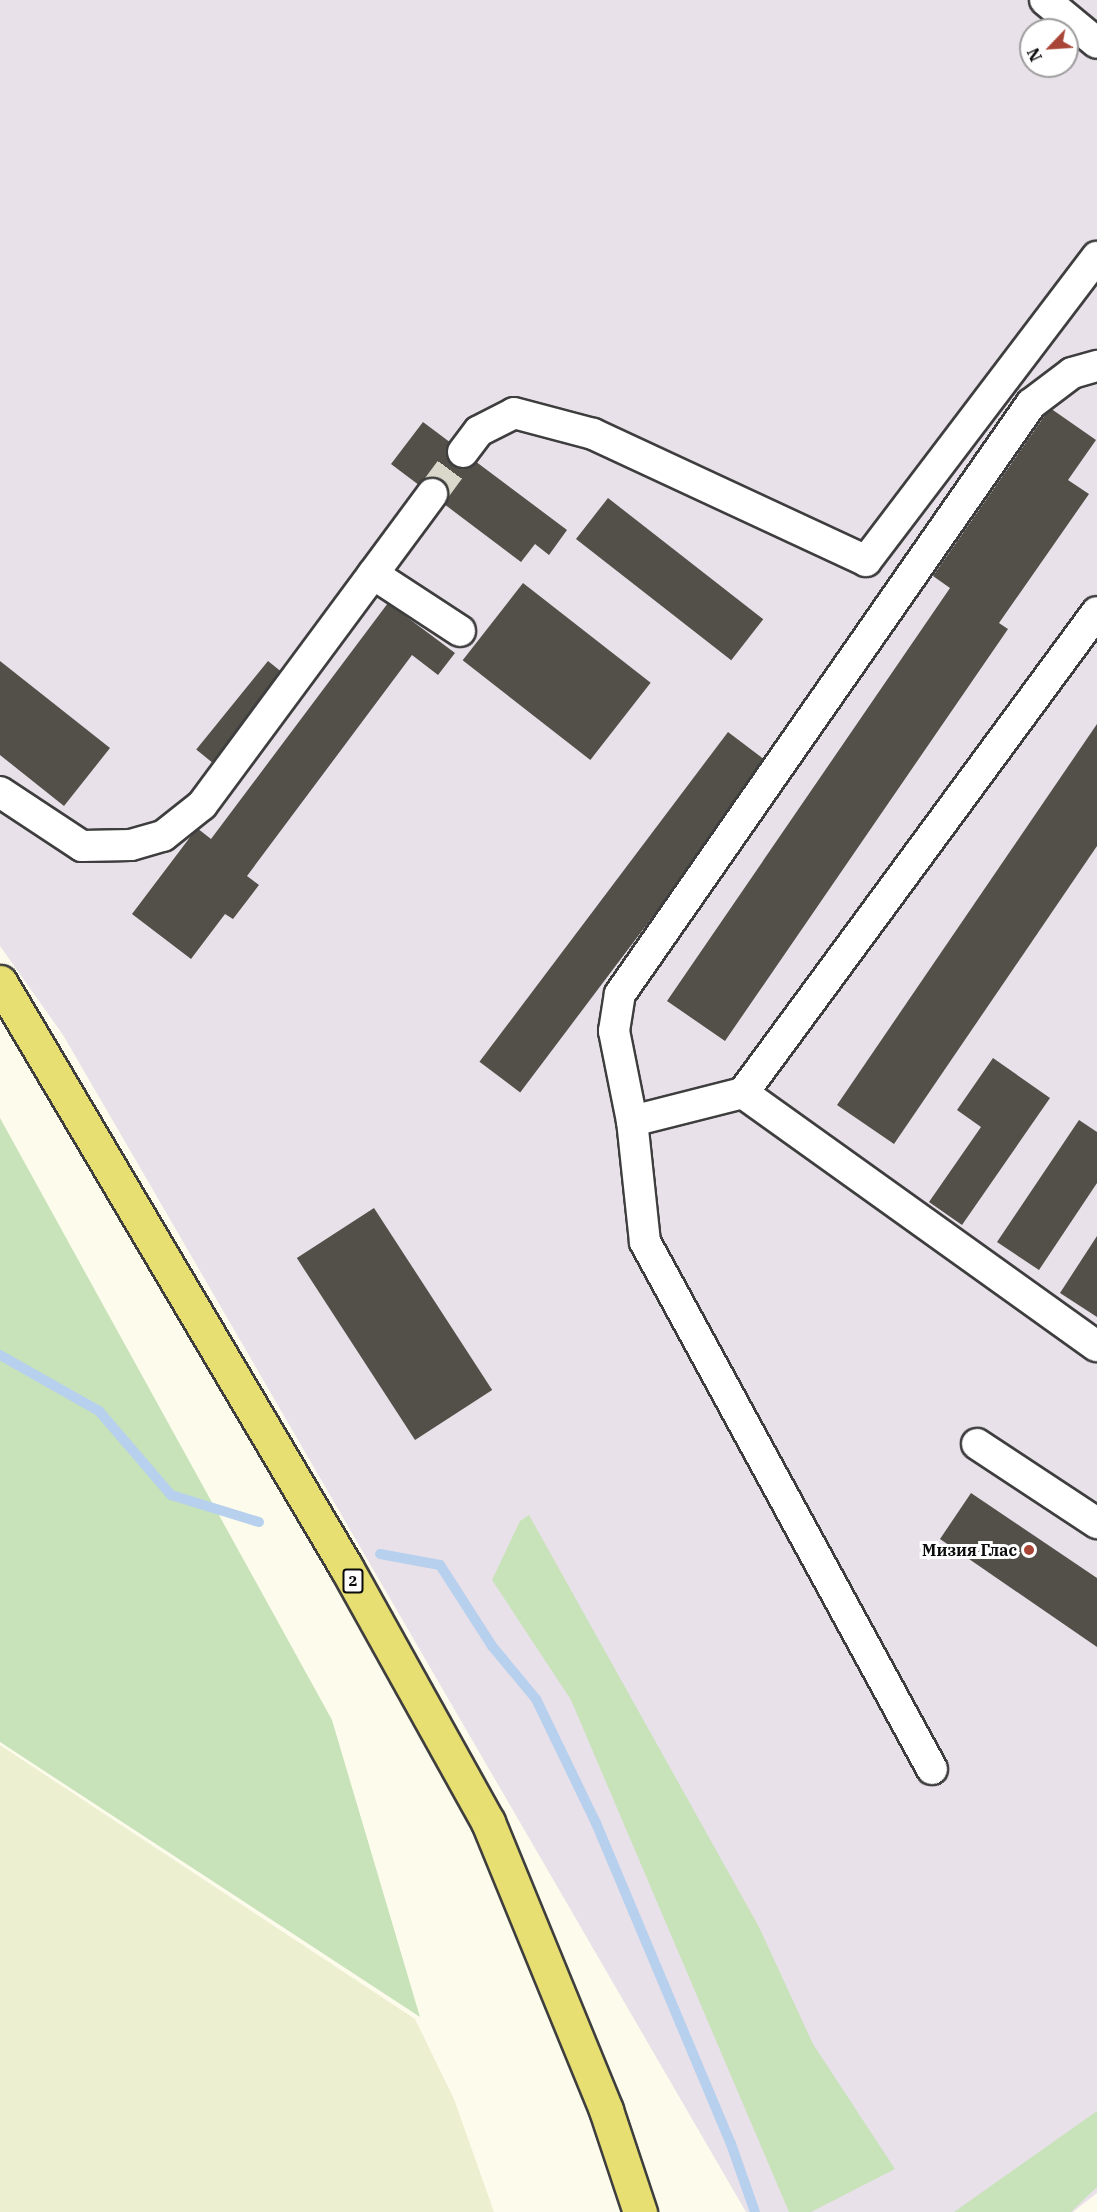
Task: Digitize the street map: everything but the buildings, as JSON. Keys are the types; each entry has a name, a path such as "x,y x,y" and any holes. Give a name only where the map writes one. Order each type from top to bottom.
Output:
{"main road":[{"name":"2","path":"0,982 346,1567 488,1822 606,2110 640,2212"}],"street":[{"path":"1044,0 1097,43"},
{"path":"464,452 479,431 514,413 592,434 866,561 1097,257"},
{"path":"932,1769 645,1242 632,1121 614,1031 620,994 1031,404 1072,373 1097,366"},
{"path":"0,792 82,846 131,845 163,836 202,805 432,494"},
{"path":"373,574 460,631"},
{"path":"632,1121 743,1093 1097,612"},
{"path":"743,1093 1097,1346"},
{"path":"977,1444 1097,1523"}],"shaded area":[{"path":"0,0 1097,0 1097,2193 1073,2212 746,2212 63,1035 0,946"}],"green space":[{"path":"0,1118 332,1720 420,2017 0,1742"},
{"path":"529,1515 759,1927 813,2044 895,2169 811,2212 789,2212 571,1700 492,1580 520,1521"},
{"path":"0,1745 415,2019 454,2099 494,2212 0,2212"},
{"path":"1097,2111 1097,2187 1071,2212 954,2212"}],"waterway":[{"path":"0,1355 99,1411 171,1495 259,1522"},
{"path":"380,1554 440,1565 492,1646 536,1699 596,1823 731,2144 755,2212"}],"tunnel":[{"path":"432,494 463,452"}],"place":[{"name":"Мизия Глас","path":"1029,1550"}]}
